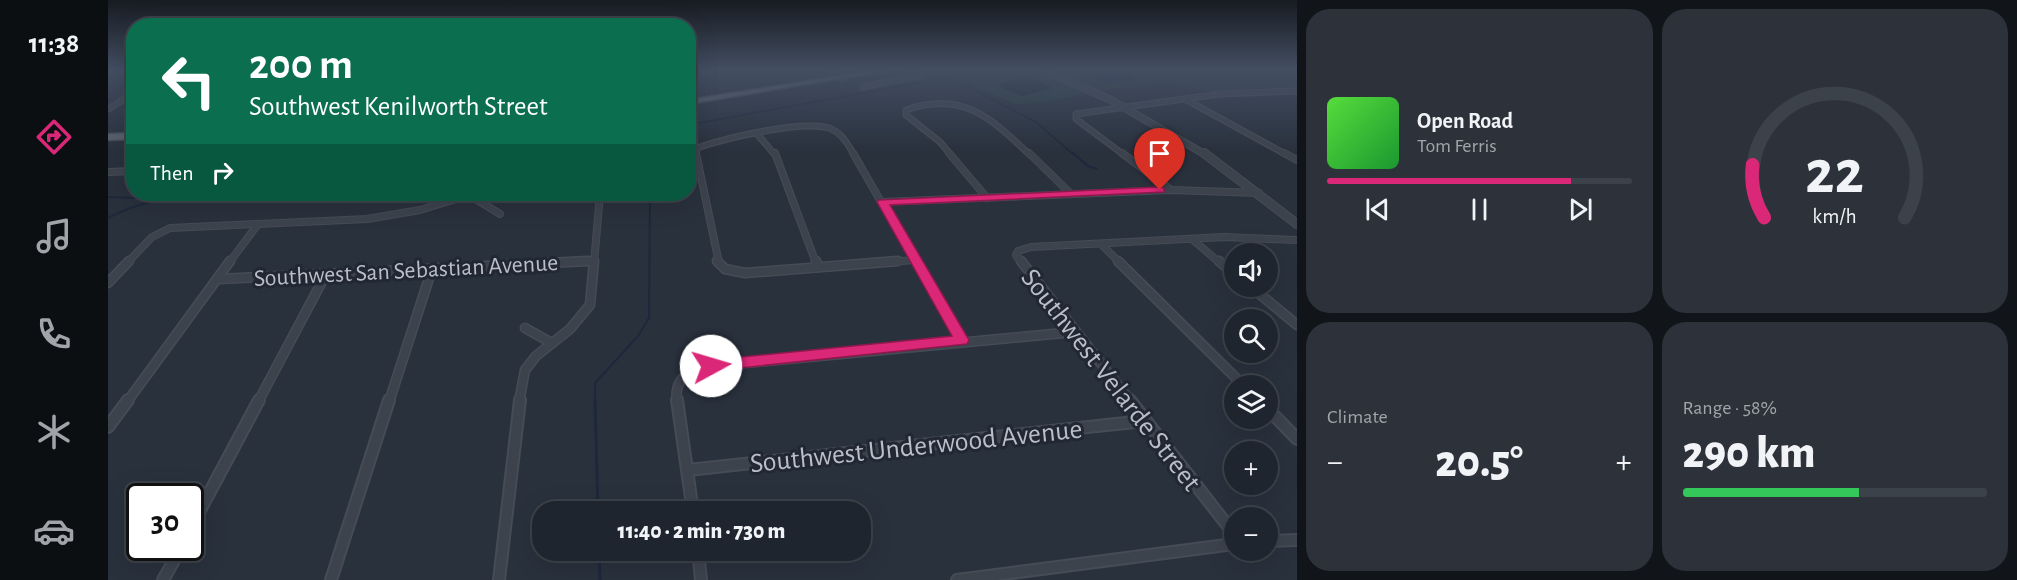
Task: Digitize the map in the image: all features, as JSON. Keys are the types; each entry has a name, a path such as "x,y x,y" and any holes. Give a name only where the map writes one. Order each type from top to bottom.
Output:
{"main road":[{"path":"696,100 714,97"},
{"path":"108,130 126,129"},
{"path":"108,137 126,136"}],"street":[{"path":"1106,97 1125,105 1164,128 1261,193 1297,224"},
{"path":"1171,190 1075,117 1086,111 1193,97"},
{"path":"108,109 126,98"},
{"path":"1184,98 1296,159"},
{"path":"987,198 940,142 905,111 945,101 963,105 1004,131 1071,194"},
{"path":"696,152 697,148 705,145 809,126 829,129 837,133 849,146 883,202 961,340"},
{"path":"758,135 773,149 818,267"},
{"path":"696,161 717,261 725,269 745,273 914,260"},
{"path":"108,172 126,171"},
{"path":"883,202 1171,190 1261,193"},
{"path":"108,283 152,237 176,227 396,215 451,201"},
{"path":"481,201 500,214"},
{"path":"499,580 522,380 525,370 550,342 570,329 590,305 599,201"},
{"path":"108,427 258,224"},
{"path":"1101,244 1224,237 1297,240"},
{"path":"1192,239 1224,266"},
{"path":"1101,244 1233,375"},
{"name":"Southwest Velarde Street","path":"1101,244 1031,247 1018,251 1017,258 1224,521"},
{"name":"Southwest San Sebastian Avenue","path":"218,279 593,261"},
{"path":"331,580 432,269"},
{"path":"204,503 326,274"},
{"path":"1263,297 1297,325"},
{"path":"525,328 550,342"},
{"path":"692,501 676,395 679,381 687,372 711,366 961,340 1074,332"},
{"path":"1278,419 1297,439"},
{"name":"Southwest Underwood Avenue","path":"688,470 1144,421"},
{"path":"1278,541 1297,540"},
{"path":"957,580 1224,544"},
{"path":"163,580 174,561"},
{"path":"699,561 701,580"}],"shaded area":[{"path":"999,97 1070,97 1041,103 1015,104"}],"waterway":[{"path":"696,124 840,97"},
{"path":"987,97 1036,122 1074,155"},
{"path":"1073,153 1088,166 1097,169"},
{"path":"108,197 126,198"},
{"path":"108,218 156,201"},
{"path":"595,400 595,383 638,336 649,318 650,201"},
{"path":"595,400 598,501"},
{"path":"599,561 600,580"}],"route":[{"path":"711,366 961,340 883,202 1160,190"}]}
